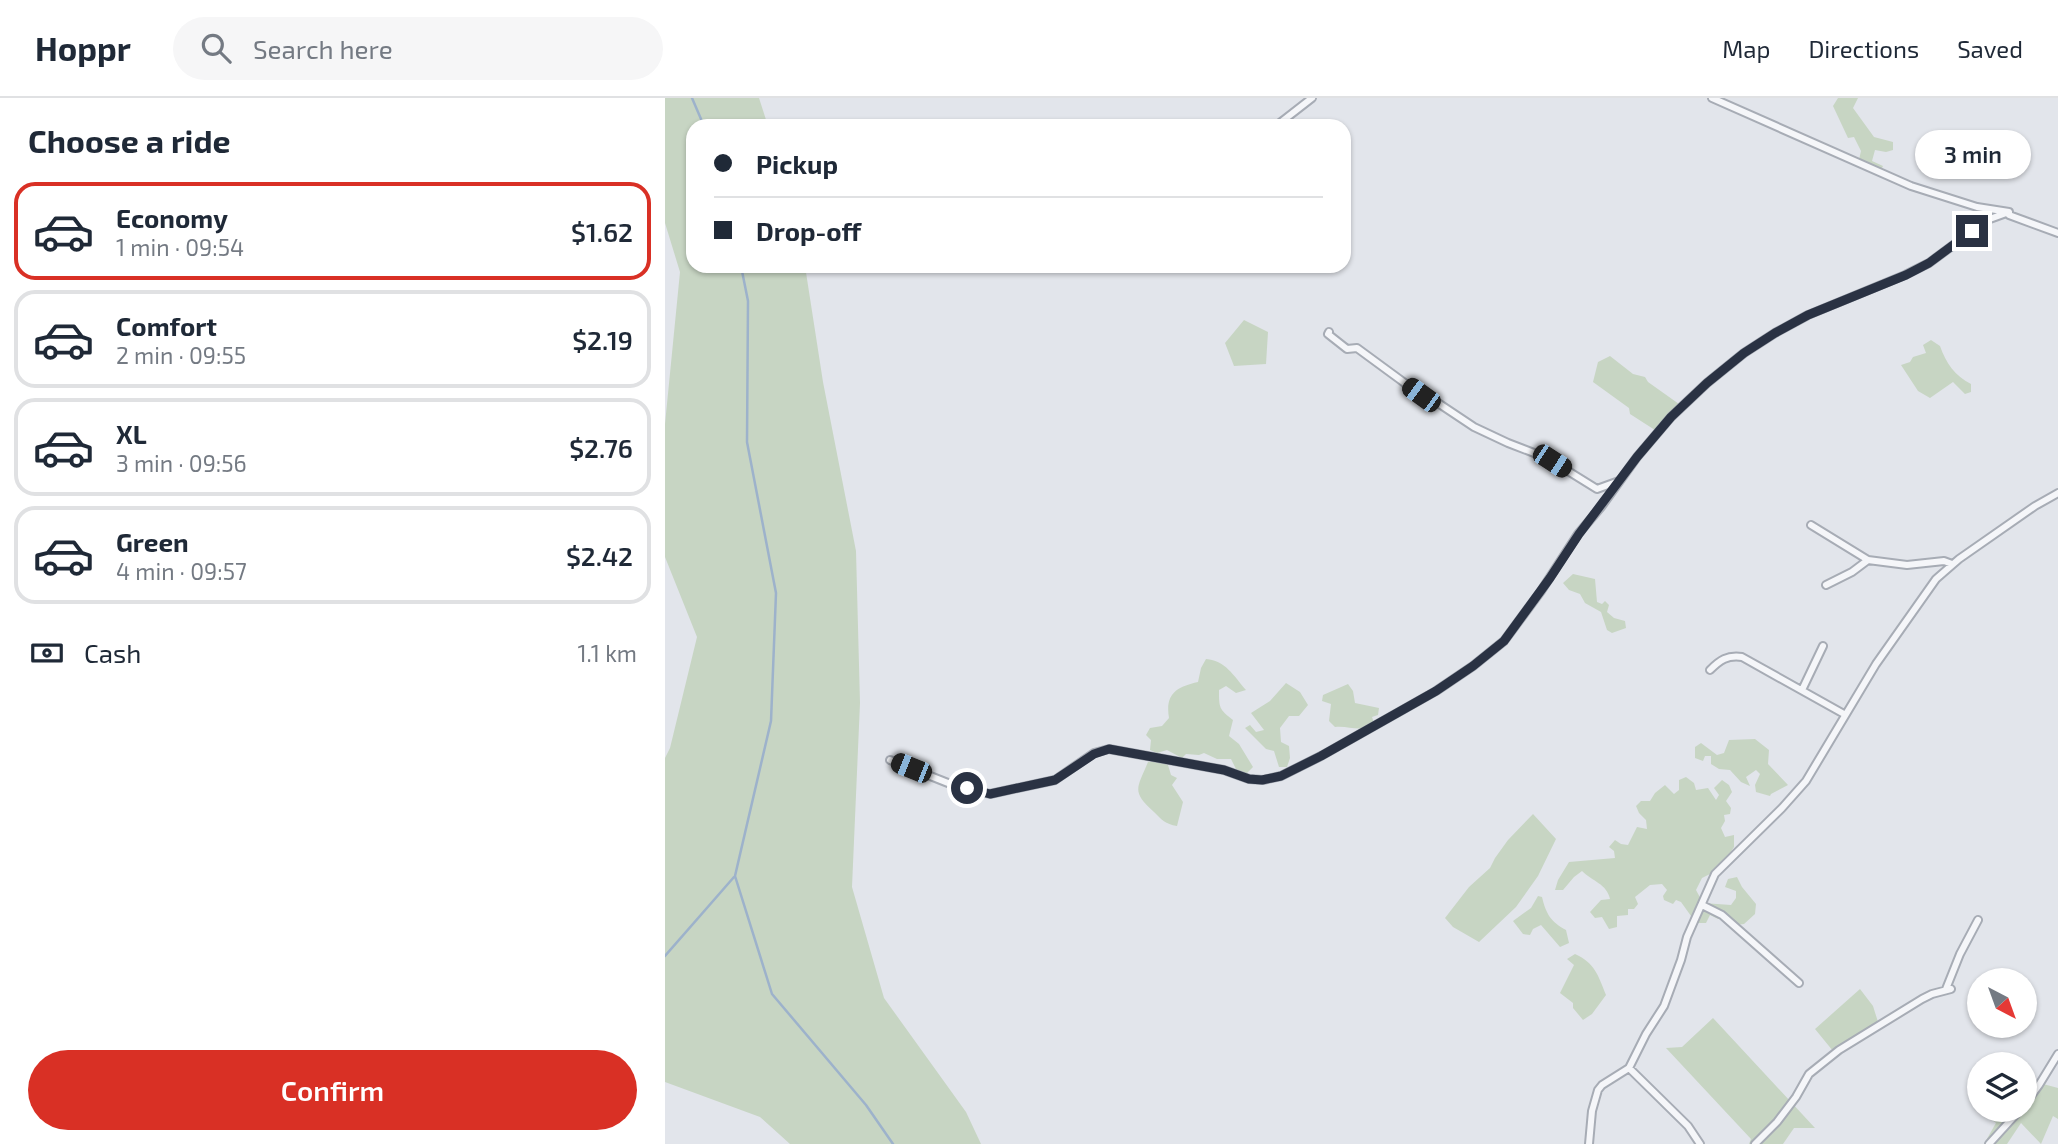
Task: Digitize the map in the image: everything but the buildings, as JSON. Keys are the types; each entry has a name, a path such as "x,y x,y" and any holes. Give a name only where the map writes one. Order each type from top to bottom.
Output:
{"street":[{"path":"1285,119 1312,98"},
{"path":"1712,98 1911,186 1977,207 2009,212 2009,215 2058,233"},
{"path":"890,760 953,785 990,794 1055,780 1094,754 1109,749 1224,770 1249,779 1262,780 1281,776 1364,733 1436,691 1492,652 1512,631 1579,534 1671,417 1744,353 1808,315 1929,263 1987,220 2009,212"},
{"path":"1329,332 1328,334 1347,349 1357,348 1421,395 1474,427 1550,459 1597,489 1619,481"},
{"path":"1590,1144 1592,1111 1598,1090 1602,1084 1629,1068 1664,1006 1684,944 1715,874 1801,787 1876,663 1936,579 1952,564 2058,493"},
{"path":"1811,525 1868,561 1907,565 1944,561 1952,564"},
{"path":"1826,585 1868,561"},
{"path":"1803,690 1823,646"},
{"path":"1710,670 1723,658 1742,657 1844,714"},
{"path":"1702,905 1729,921 1798,983"},
{"path":"1755,1144 1777,1122 1809,1074 1826,1060 1900,1011 1932,994 1948,989 1960,954 1978,920"},
{"path":"2037,1087 2058,1054"},
{"path":"1629,1068 1688,1126 1700,1144"},
{"path":"1989,1144 2009,1122"}],"green space":[{"path":"665,98 759,98 766,119 686,119 686,273 806,273 823,382 856,551 860,703 852,887 884,998 966,1112 981,1144 790,1144 760,1117 665,1082 665,758 670,748 697,637 665,557 665,424 680,272 665,223"},
{"path":"1838,98 1858,98 1853,108 1874,137 1893,142 1893,150 1875,150 1872,161 1883,166 1880,172 1858,164 1861,151 1854,137 1848,138 1833,106"},
{"path":"1244,320 1268,332 1266,364 1234,366 1225,343"},
{"path":"1931,340 1940,346 1956,373 1971,384 1971,392 1965,394 1953,382 1930,398 1918,391 1901,365 1926,353 1923,345"},
{"path":"1610,356 1633,374 1645,377 1679,404 1658,432 1630,414 1629,408 1593,382 1598,362"},
{"path":"1573,574 1595,579 1597,602 1602,604 1605,601 1609,605 1607,612 1614,618 1625,621 1626,628 1612,633 1607,630 1601,612 1585,603 1580,594 1569,590 1563,583"},
{"path":"1206,659 1224,666 1246,690 1236,693 1226,686 1219,690 1219,701 1221,708 1233,720 1229,736 1239,744 1253,767 1246,774 1236,769 1231,759 1217,759 1204,753 1186,754 1182,758 1167,750 1157,753 1150,750 1151,740 1146,735 1150,728 1162,726 1169,718 1171,697 1178,689 1198,682"},
{"path":"1286,683 1300,692 1308,705 1299,716 1289,716 1280,728 1281,742 1289,746 1290,758 1287,767 1279,767 1274,751 1266,749 1245,728 1250,725 1256,732 1264,730 1251,713 1270,701"},
{"path":"1348,684 1353,691 1355,703 1379,708 1378,715 1372,717 1374,723 1365,728 1335,727 1329,721 1331,704 1322,701 1323,695"},
{"path":"1755,739 1769,750 1768,764 1788,785 1770,796 1756,792 1755,785 1760,774 1756,770 1746,777 1750,786 1741,782 1730,770 1719,769 1711,764 1711,756 1705,756 1703,761 1695,758 1695,747 1701,743 1717,755 1724,753 1729,740"},
{"path":"1148,762 1168,765 1171,775 1177,778 1172,785 1183,802 1177,826 1162,819 1139,794 1139,784"},
{"path":"1686,777 1694,783 1696,790 1708,788 1716,800 1719,795 1714,788 1722,780 1729,785 1732,792 1726,801 1731,808 1730,814 1724,815 1725,821 1721,828 1725,837 1734,835 1734,847 1716,871 1702,878 1696,890 1703,903 1731,905 1736,898 1736,891 1725,887 1728,879 1737,877 1756,904 1755,914 1744,924 1735,925 1728,917 1718,919 1710,915 1706,923 1696,923 1681,902 1676,900 1673,904 1664,900 1663,896 1667,890 1662,884 1650,885 1635,897 1638,904 1634,909 1628,909 1628,915 1617,916 1617,927 1609,929 1602,917 1595,918 1590,912 1601,900 1610,899 1608,894 1582,871 1563,890 1555,890 1569,862 1615,858 1614,851 1609,847 1615,840 1628,845 1637,827 1647,829 1646,820 1636,806 1641,801 1650,801 1665,785 1674,794 1679,790 1679,780"},
{"path":"1533,814 1556,839 1538,876 1516,907 1479,942 1453,927 1445,918 1469,887 1490,868 1508,840"},
{"path":"1538,896 1542,897 1547,913 1553,921 1566,930 1569,943 1560,947 1541,925 1533,929 1530,935 1523,934 1513,921 1531,908"},
{"path":"1575,954 1591,966 1606,995 1592,1014 1583,1020 1573,1008 1573,1003 1560,993 1574,965 1567,959"},
{"path":"1860,989 1873,1006 1878,1022 1833,1051 1815,1029"},
{"path":"1713,1018 1815,1128 1794,1128 1783,1144 1749,1144 1751,1139 1666,1048 1682,1047"},
{"path":"2037,1082 2058,1088 2058,1119 2053,1116 2041,1144 2021,1123 2007,1144 1984,1144 1996,1123 2037,1122"}],"waterway":[{"path":"692,98 701,119"},
{"path":"742,273 748,301 747,442 776,593 771,721 735,876 772,994 866,1105 893,1144"},
{"path":"665,956 734,877"}],"route":[{"path":"967,788 990,794 1055,780 1094,754 1109,749 1224,770 1249,779 1262,780 1281,776 1364,733 1436,691 1504,641 1637,457 1671,417 1707,383 1744,353 1775,333 1808,315 1906,275 1929,263 1972,231"}]}
